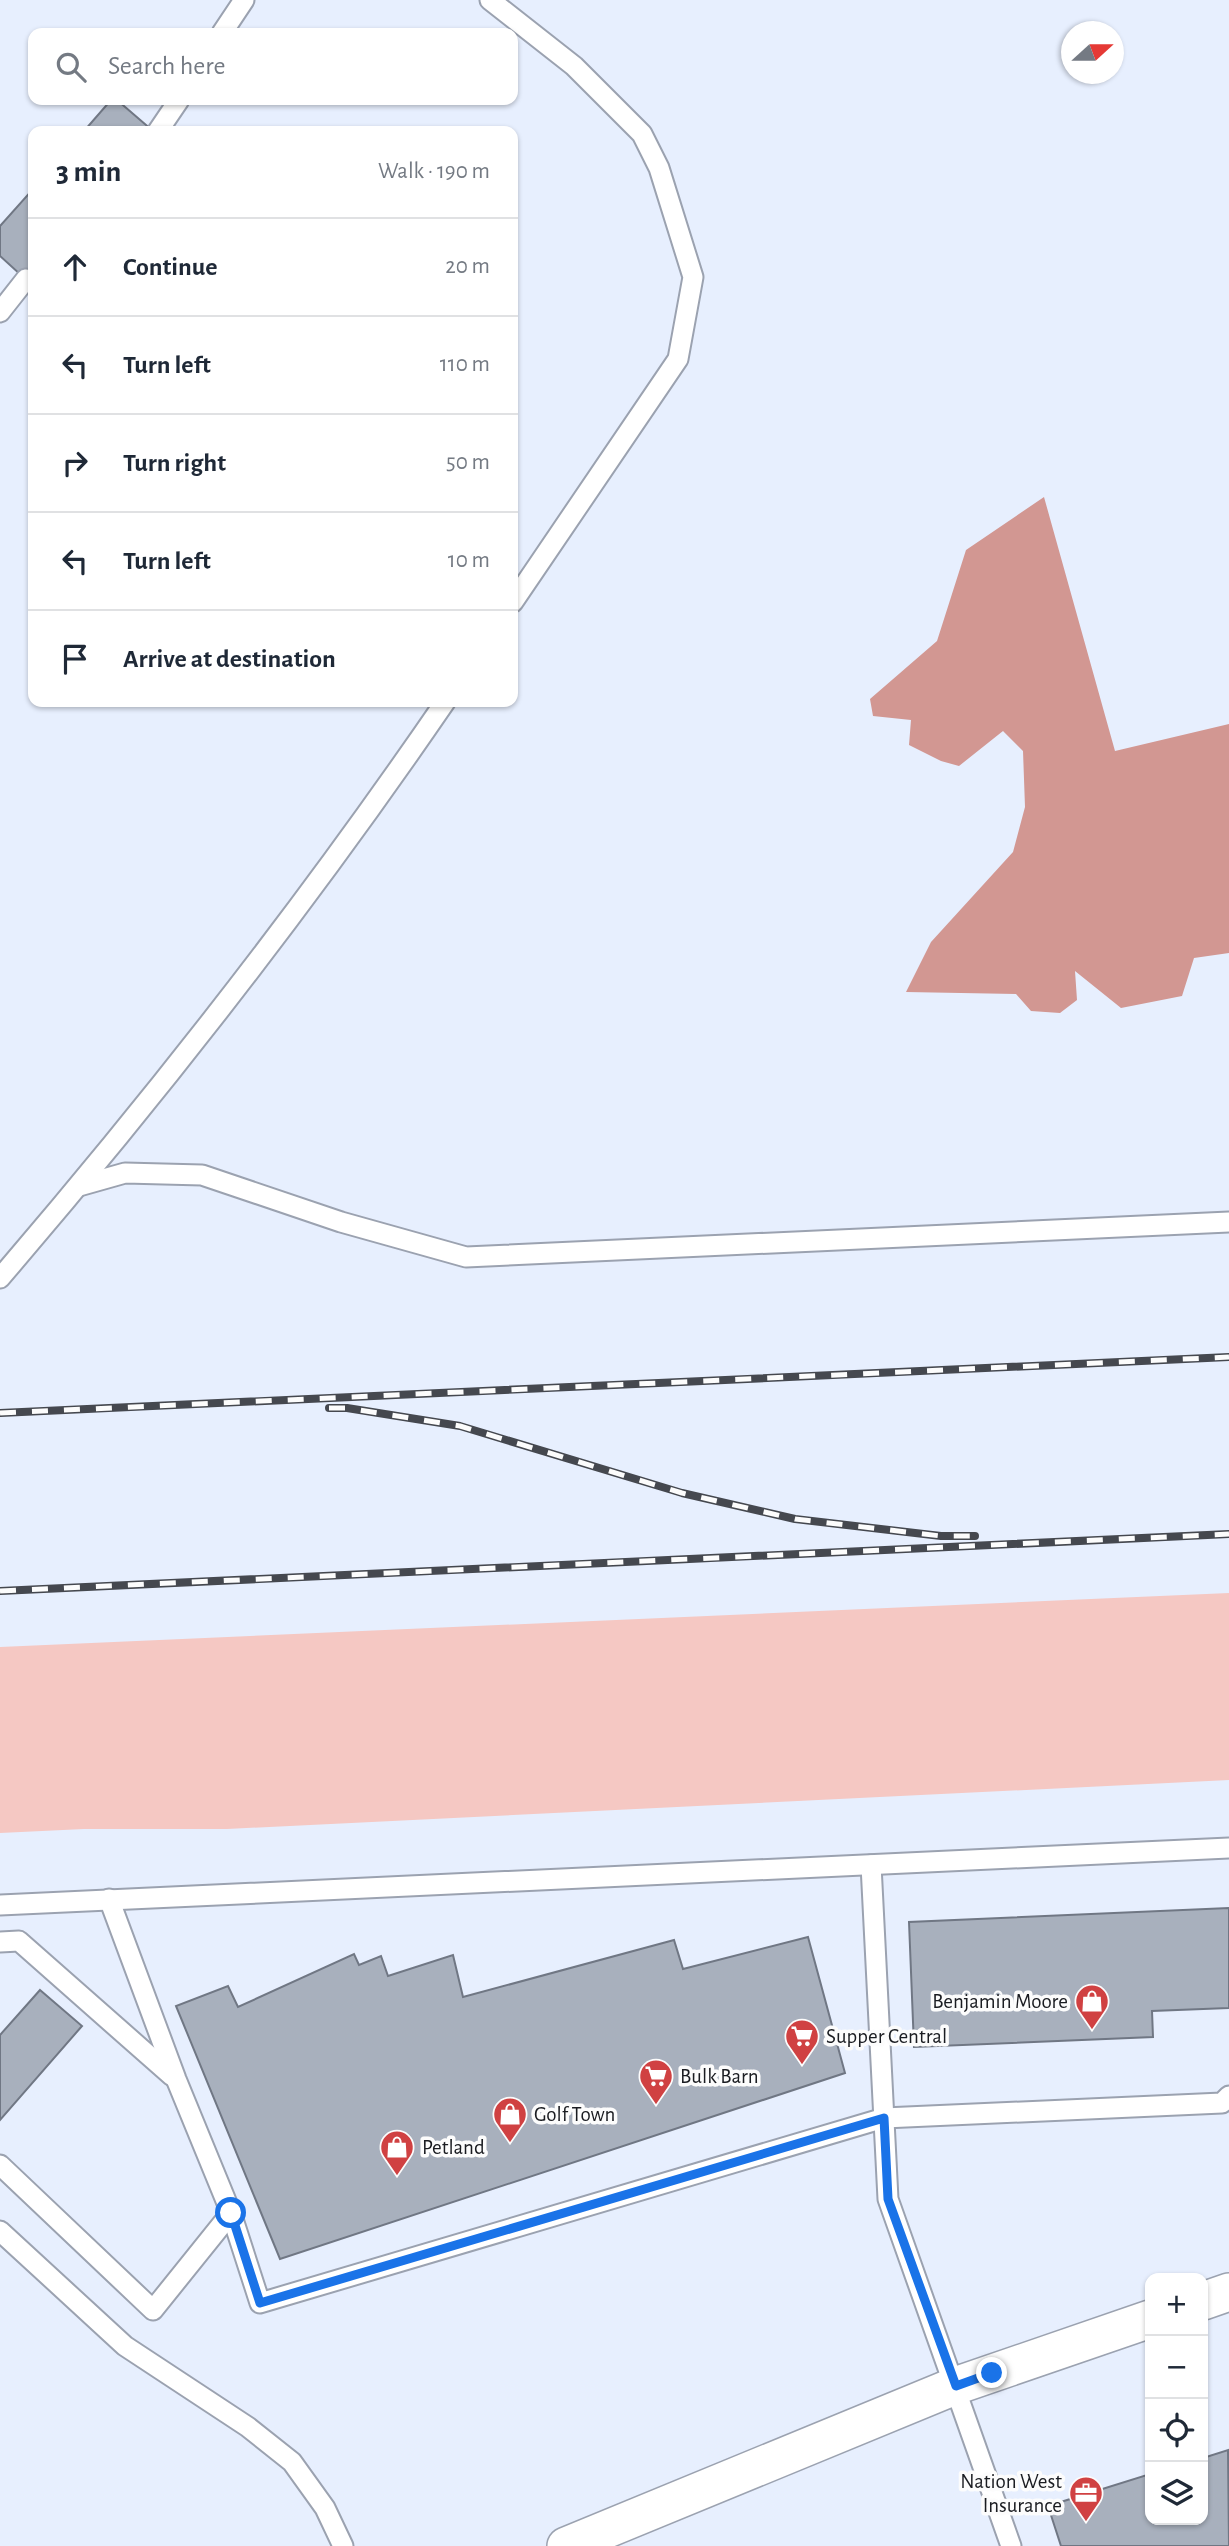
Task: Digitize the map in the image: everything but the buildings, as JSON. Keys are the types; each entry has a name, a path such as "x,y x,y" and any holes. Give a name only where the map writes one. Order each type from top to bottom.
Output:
{"street":[{"path":"1208,2299 1229,2292"},
{"path":"566,2546 956,2386 1145,2321"}],"lane":[{"path":"225,28 244,0"},
{"path":"490,0 574,66 642,134 659,168 693,277 678,359 518,595"},
{"path":"161,126 175,105"},
{"path":"0,312 26,279"},
{"path":"0,1278 182,1059 354,833 442,707"},
{"path":"79,1186 125,1173 202,1175 341,1222 466,1257 1229,1222"},
{"path":"0,1905 1229,1847"},
{"path":"872,1865 888,2199 1011,2546"},
{"path":"109,1899 176,2079 231,2213 260,2303 884,2118 1222,2103 1229,2096"},
{"path":"0,1942 19,1941 176,2079"},
{"path":"0,2165 153,2309 231,2213"},
{"path":"0,2231 125,2346 248,2427 292,2462 325,2508 342,2546"}],"shaded area":[{"path":"1044,497 1115,751 1229,724 1229,953 1194,958 1182,996 1121,1008 1075,971 1077,1000 1060,1013 1031,1011 1016,994 906,992 931,942 1013,852 1025,807 1023,751 1003,731 959,766 941,761 909,745 911,720 873,716 870,699 937,641 966,550"},
{"path":"1229,1593 1229,1780 227,1829 84,1829 0,1833 0,1647"}],"railway":[{"path":"0,1413 1229,1357"},
{"path":"329,1408 347,1408 460,1426 682,1493 795,1519 941,1536 975,1536"},
{"path":"0,1591 1229,1534"}],"place":[{"name":"Benjamin Moore","path":"1092,2031"},
{"name":"Supper Central","path":"802,2066"},
{"name":"Bulk Barn","path":"656,2106"},
{"name":"Golf Town","path":"510,2144"},
{"name":"Petland","path":"397,2177"},
{"name":"Nation West Insurance","path":"1086,2523"}],"route":[{"path":"231,2213 260,2303 884,2118 888,2199 956,2386 992,2373"}]}
